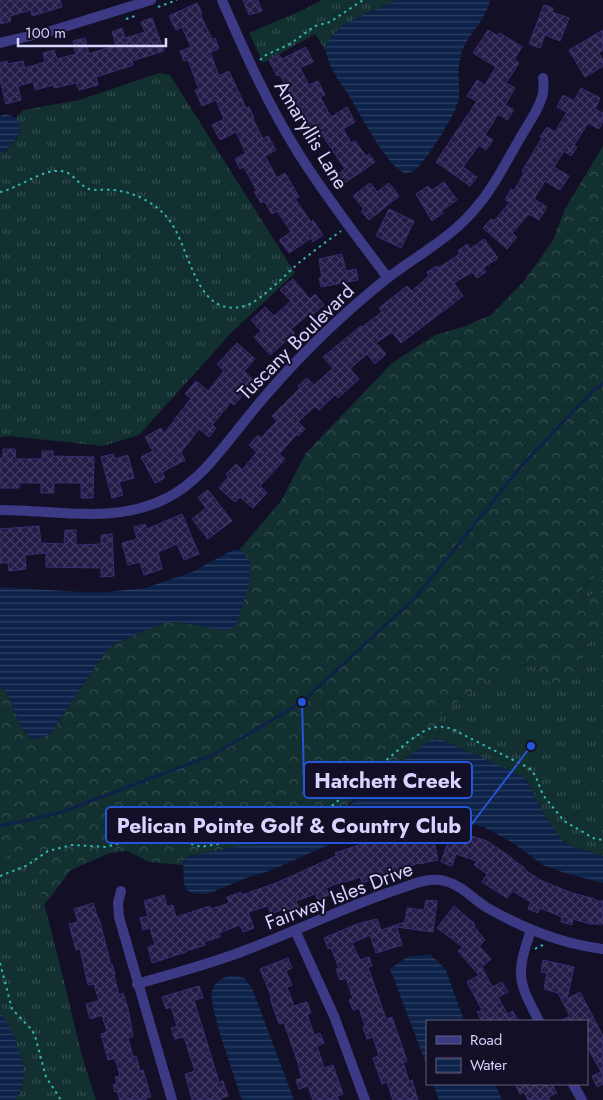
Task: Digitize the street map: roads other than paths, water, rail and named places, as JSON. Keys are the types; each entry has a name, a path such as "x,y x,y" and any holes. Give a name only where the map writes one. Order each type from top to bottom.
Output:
{"street":[{"path":"0,43 51,32 151,0"},
{"name":"Amaryllis Lane","path":"222,0 247,57 298,152 330,201 388,278"},
{"name":"Tuscany Boulevard","path":"0,510 42,510 104,515 134,511 168,498 184,488 214,460 283,375 326,331 388,278 457,228 479,205 494,184 538,106 544,92 543,78"},
{"name":"Fairway Isles Drive","path":"138,984 232,956 379,896 427,880 444,881 458,886 484,905 532,930 571,944 603,950"},
{"path":"121,891 118,903 119,917 172,1100"},
{"path":"295,930 334,1016 365,1100"},
{"path":"532,930 522,959 521,978 524,991 538,1020"},
{"path":"574,1085 582,1100"}],"water":[{"path":"396,0 490,0 486,13 461,54 457,105 436,144 424,161 414,170 406,173 399,170 391,162 374,139 334,72 328,60 326,50 332,36 348,22"},
{"path":"6,114 16,118 20,129 16,139 0,155 0,116"},
{"path":"233,550 239,550 249,560 250,576 239,618 233,628 222,630 177,622 164,623 115,643 103,655 51,733 39,739 30,738 21,726 7,694 0,685 0,587 97,593 145,588 192,572"},
{"path":"440,739 526,779 545,816 563,841 574,847 603,856 603,883 543,865 513,843 484,827 436,815 401,818 381,824 269,871 207,894 189,892 186,888 184,884 183,861 189,856 241,846 270,844 305,831 349,806 367,789 430,740"},
{"path":"430,954 446,970 464,1020 426,1020 426,1063 390,969 407,957"},
{"path":"233,975 244,978 252,988 294,1100 242,1100 218,1027 212,999 212,991 217,982"},
{"path":"0,1013 13,1033 24,1072 22,1086 16,1100 0,1100"},
{"path":"433,1085 495,1085 502,1100 439,1100"}],"waterway":[{"path":"0,826 59,813 215,754 302,702 416,597 523,464 594,390 603,384"}],"place":[{"name":"Hatchett Creek","path":"302,702"},
{"name":"Pelican Pointe Golf & Country Club","path":"531,746"}]}
